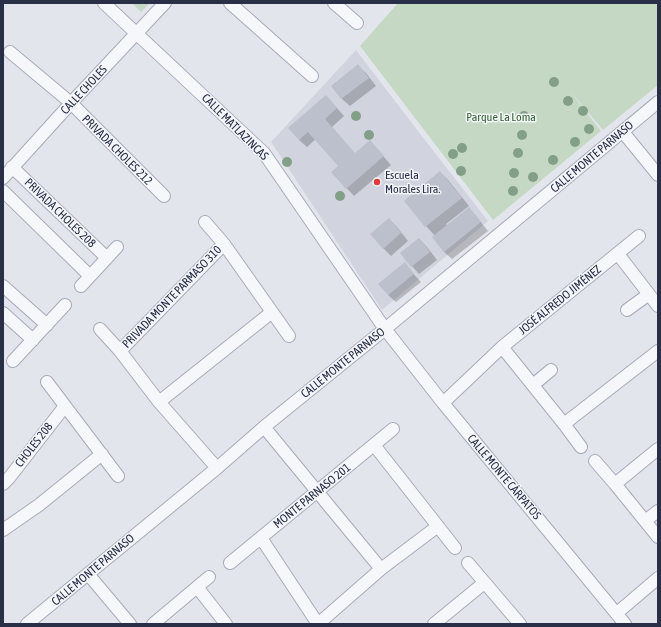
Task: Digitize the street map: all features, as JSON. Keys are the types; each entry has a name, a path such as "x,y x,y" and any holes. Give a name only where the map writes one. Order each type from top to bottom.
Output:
{"street":[{"name":"CALLE MATLAZINCAS","path":"104,3 264,153 385,329"},
{"name":"CALLE CHOLES","path":"6,172 165,3"},
{"path":"230,3 312,76"},
{"path":"334,3 357,23"},
{"name":"PRIVADA CHOLES 212","path":"10,52 71,103 164,196"},
{"name":"CALLE MONTE PARNASO","path":"27,624 658,102"},
{"path":"623,132 658,175"},
{"name":"PRIVADA CHOLES 208","path":"6,172 107,258"},
{"name":"PRIVADA CHOLES 208","path":"3,191 90,276"},
{"name":"PRIVADA MONTE PARMASO 310","path":"205,222 224,244 289,336"},
{"name":"JOSÉ ALFREDO JIMÉNEZ","path":"443,403 502,347 639,236"},
{"name":"PRIVADA MONTE PARMASO 310","path":"120,351 224,244"},
{"path":"81,286 116,247"},
{"path":"618,254 658,306"},
{"path":"3,286 47,325"},
{"path":"627,310 648,294"},
{"path":"13,361 65,306"},
{"path":"159,402 272,312"},
{"path":"3,313 33,340"},
{"path":"100,329 120,351 159,402 217,468"},
{"name":"CALLE MONTE CÁRPATOS","path":"385,329 443,403 625,624"},
{"path":"502,347 581,447"},
{"path":"564,424 658,351"},
{"path":"533,385 551,370"},
{"path":"47,382 118,476"},
{"name":"CHOLES 208","path":"3,484 65,406"},
{"path":"264,427 381,569"},
{"name":"MONTE PARNASO 201","path":"230,563 393,429"},
{"path":"374,445 455,548"},
{"path":"615,484 658,449"},
{"path":"3,530 39,505 102,454"},
{"path":"595,461 658,537"},
{"path":"645,521 658,510"},
{"path":"261,538 318,624 381,569 438,526"},
{"path":"468,563 520,624"},
{"path":"88,574 130,624"},
{"path":"153,624 209,578"},
{"path":"617,613 658,578"},
{"path":"434,624 484,583"},
{"path":"197,587 226,624"}],"shaded area":[{"name":"Escuela Morales Lira.","path":"356,50 488,221 382,310 271,142"}],"green space":[{"path":"132,3 150,3 141,12"},
{"name":"Parque La Loma","path":"398,3 658,3 658,85 603,130 570,91 601,131 493,220 360,46"}],"building":[{"path":"358,64 369,78 341,99 331,86"},
{"path":"326,95 337,108 325,119 355,153 370,140 384,156 346,189 331,172 338,166 308,132 299,140 288,128"},
{"path":"440,171 462,198 425,227 404,201"},
{"path":"469,207 481,222 444,252 432,237"},
{"path":"389,218 401,233 383,249 370,234"},
{"path":"419,238 430,252 411,267 400,253"},
{"path":"405,262 414,274 388,295 378,284"}],"place":[{"name":"Escuela Morales Lira.","path":"377,182"}]}
